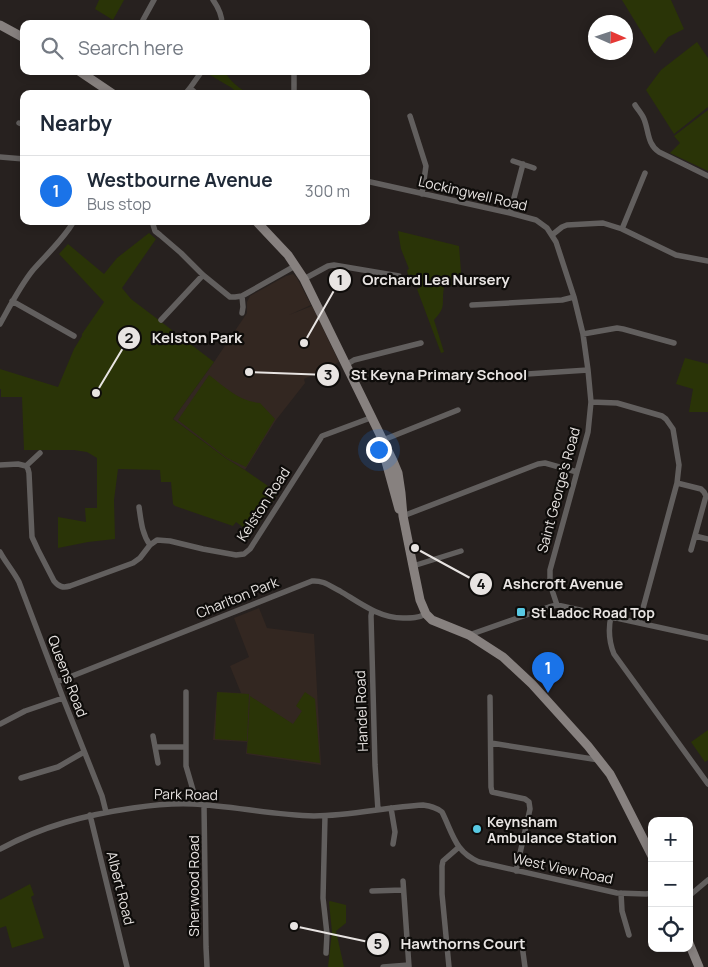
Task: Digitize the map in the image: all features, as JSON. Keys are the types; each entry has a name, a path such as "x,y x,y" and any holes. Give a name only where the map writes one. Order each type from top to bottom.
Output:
{"street":[{"path":"144,20 153,9 154,0"},
{"path":"213,0 222,20"},
{"path":"0,25 20,36"},
{"path":"86,75 107,90"},
{"path":"192,90 190,88 199,75"},
{"path":"294,75 294,90"},
{"path":"635,105 643,116 650,143 654,149 708,176"},
{"path":"410,116 426,166 422,194"},
{"path":"0,156 20,158"},
{"path":"513,161 534,168"},
{"path":"510,213 523,164"},
{"path":"622,229 644,173"},
{"name":"Lockingwell Road","path":"370,182 536,220 547,228 552,235"},
{"path":"552,235 562,227 599,222 622,229 676,254 708,262"},
{"path":"0,324 12,301 33,271 71,225"},
{"path":"153,225 160,235 230,297 242,296 295,266"},
{"path":"260,225 280,246 304,279 394,461 398,473 412,566 426,614 432,620 469,636 503,658 532,684 588,746 610,774 648,848"},
{"name":"Saint George's Road","path":"552,235 574,297 583,334 591,402 588,432 550,570 550,584 557,605"},
{"path":"304,279 328,266 334,265 399,276"},
{"path":"161,320 204,275"},
{"path":"242,296 242,313"},
{"path":"472,304 562,300 574,297"},
{"path":"12,301 74,336"},
{"path":"583,334 623,328 674,344"},
{"path":"346,365 354,360 421,343"},
{"path":"480,377 588,370"},
{"path":"591,402 618,403 662,416 673,429 679,465 677,484 639,623"},
{"path":"383,440 458,410"},
{"path":"374,421 398,507 403,516"},
{"name":"Kelston Road","path":"150,545 157,540 163,540 236,555 244,554 250,549 322,436 374,421"},
{"path":"26,466 40,453"},
{"path":"403,516 538,464 545,463 578,472"},
{"path":"0,464 18,464 26,466 28,469 30,473 32,537 54,581 58,586 64,588 133,563 140,558 150,545 141,527 139,507"},
{"path":"677,484 694,487 704,492 706,496 692,550"},
{"path":"695,536 708,539"},
{"path":"412,566 461,551"},
{"name":"Queens Road","path":"0,552 19,582 62,698 102,796 106,812"},
{"name":"Charlton Park","path":"56,682 312,581 323,581 372,610 385,615 398,618 415,618 426,614"},
{"path":"469,636 549,606 557,605 708,638"},
{"name":"Handel Road","path":"372,610 375,765 378,810"},
{"path":"611,616 609,625 610,641 614,654 708,784"},
{"path":"188,697 186,766 193,790 193,804"},
{"path":"490,697 492,792 530,802 516,871"},
{"path":"0,724 25,710 62,698"},
{"path":"153,736 158,763"},
{"path":"491,743 599,760"},
{"path":"576,756 588,746"},
{"path":"155,747 186,747"},
{"path":"22,778 58,767 84,752"},
{"name":"Park Road","path":"0,850 26,836 76,819 106,812 167,804 193,804 312,816 362,813 378,810"},
{"name":"Sherwood Road","path":"204,805 207,967"},
{"name":"West View Road","path":"378,810 423,805 432,806 442,812 459,847 476,861 621,893 648,894"},
{"path":"391,808 395,832 392,844"},
{"name":"Albert Road","path":"90,816 127,967"},
{"path":"325,816 323,898 327,934 326,953"},
{"path":"449,967 442,894 442,866 443,861 459,847"},
{"path":"693,893 708,880"},
{"path":"383,967 409,966 403,881"},
{"path":"372,892 403,890"},
{"path":"621,893 622,911 629,935"},
{"path":"522,944 525,967"},
{"path":"693,952 699,967"}],"shaded area":[{"path":"293,274 311,305 289,315 312,306 339,362 304,379 305,383 276,420 245,470 173,419 247,313 247,302 250,296"},
{"path":"259,608 267,628 314,634 321,765 246,754 247,742 213,740 217,692 241,693 230,666 249,657 234,618"}],"green space":[{"path":"99,0 124,0 113,20 95,9"},
{"path":"622,0 671,0 684,29 668,37 655,54 633,15"},
{"path":"697,42 708,58 708,107 674,134 646,90 661,70"},
{"path":"210,75 227,75 244,90 234,90"},
{"path":"708,110 708,171 670,153 680,143 674,136"},
{"path":"398,231 459,246 462,284 444,287 443,305 434,320 444,352 441,353 417,289 420,288 417,277 408,275 407,270 409,269 401,249"},
{"path":"149,233 156,239 122,288 131,299 214,362 173,419 227,459 278,493 252,534 236,522 233,526 175,506 173,504 171,482 161,482 160,470 118,469 114,500 115,539 58,548 58,517 86,522 85,508 97,508 97,458 87,452 74,450 24,450 22,397 1,397 0,369 58,387 82,334 104,302 59,254 68,244 104,274 117,258"},
{"path":"685,358 708,364 708,412 689,412 693,389 676,384"},
{"path":"209,375 239,397 260,403 275,419 246,467 227,458 178,420"},
{"path":"217,692 249,694 247,741 215,739"},
{"path":"305,692 315,699 320,763 247,753 250,696 293,724 302,711 296,706"},
{"path":"708,730 708,760 705,762 691,742"},
{"path":"30,884 34,895 31,897 44,938 12,948 6,926 0,928 0,900"},
{"path":"330,901 346,905 346,923 336,931 344,967 328,967 332,932"}],"place":[{"name":"Orchard Lea Nursery","path":"304,343"},
{"name":"St Keyna Primary School","path":"249,372"},
{"name":"Kelston Park","path":"96,393"},
{"name":"Ashcroft Avenue","path":"415,548"},
{"name":"St Ladoc Road Top","path":"521,612"},
{"name":"Westbourne Avenue","path":"548,693"},
{"name":"Keynsham Ambulance Station","path":"477,829"},
{"name":"Hawthorns Court","path":"294,926"}]}
